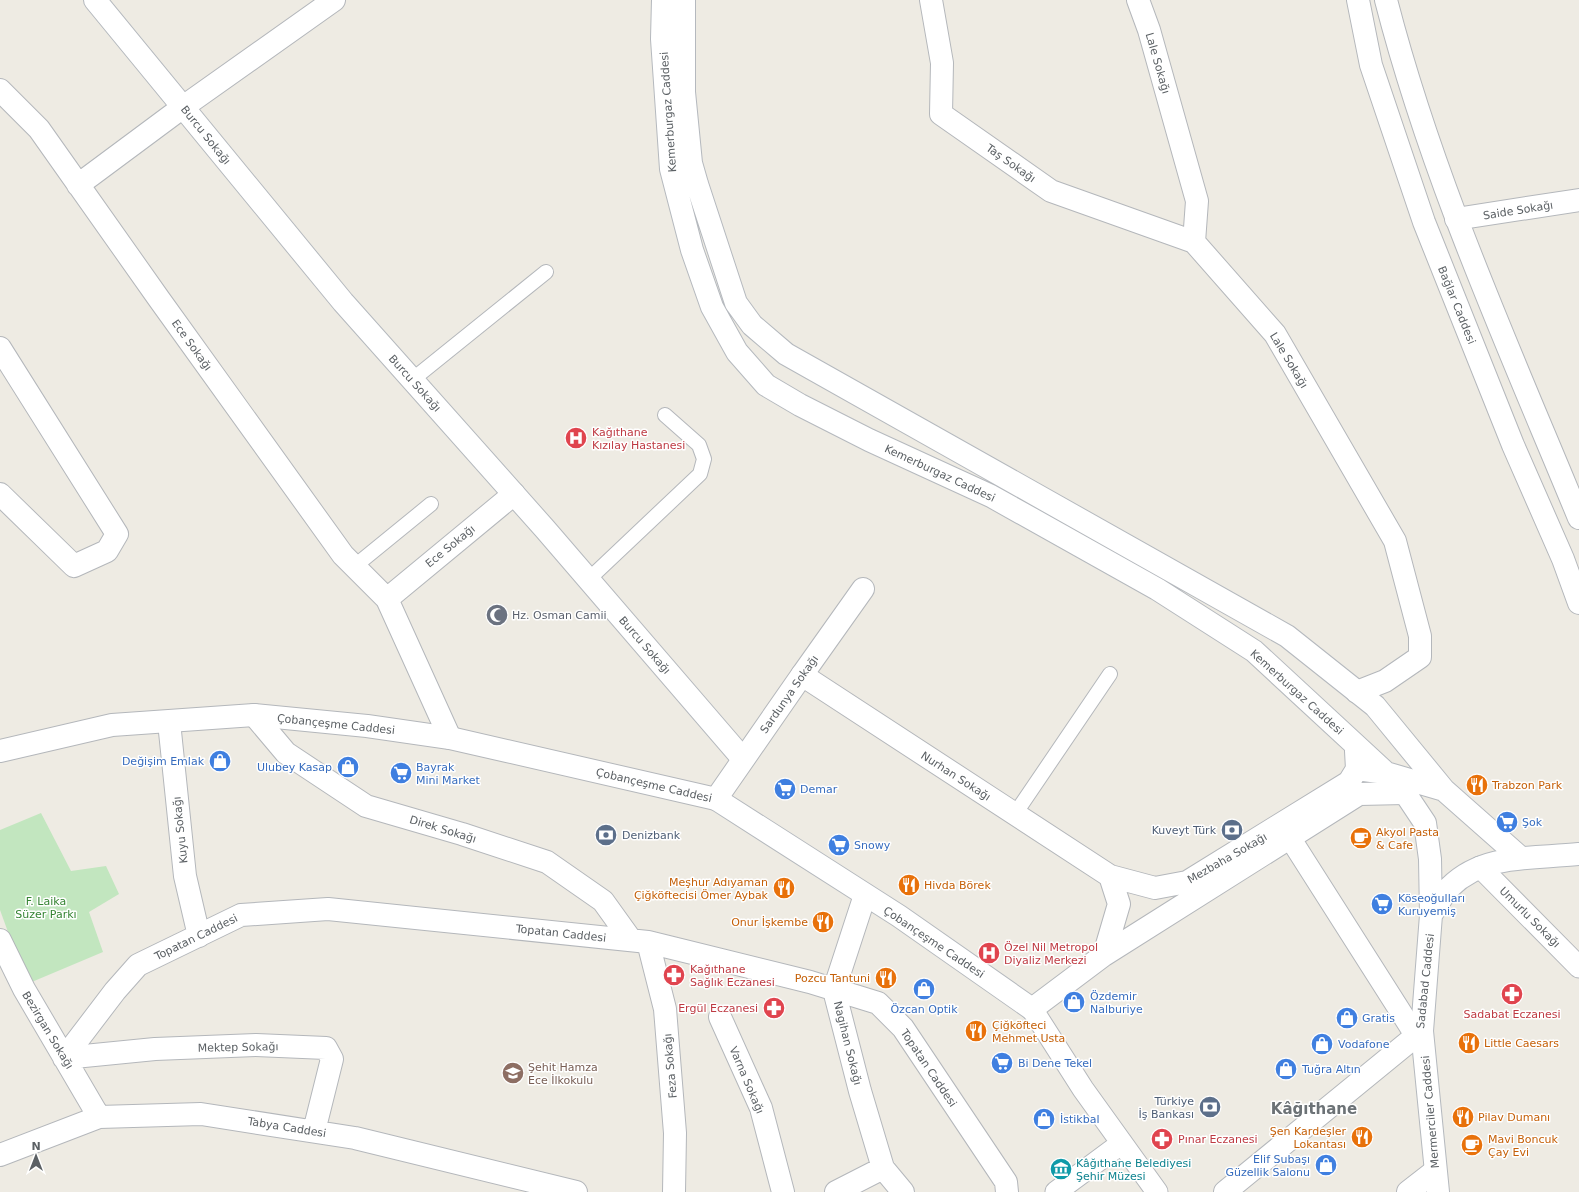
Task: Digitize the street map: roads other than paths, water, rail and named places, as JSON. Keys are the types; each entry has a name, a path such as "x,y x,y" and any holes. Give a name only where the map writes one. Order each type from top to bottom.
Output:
{"street":[{"name":"Burcu Sokağı","path":"95,0 343,302 514,494 743,759"},
{"path":"78,185 183,107 334,0"},
{"name":"Kemerburgaz Caddesi","path":"663,0 662,39 670,168 692,250 712,307 737,352 766,385 869,440 991,496 1157,589 1254,651 1386,773 1405,793 1425,823"},
{"name":"Kemerburgaz Caddesi","path":"684,0 684,92 691,163 736,303 752,325 786,354 1287,636 1375,706 1444,790 1521,858"},
{"name":"Taş Sokağı","path":"931,0 942,63 941,114 1051,190 1194,242"},
{"name":"Lale Sokağı","path":"1138,0 1149,30 1197,201 1194,242 1275,334 1395,541 1420,636 1420,657 1385,680 1357,692"},
{"name":"Bağlar Caddesi","path":"1358,0 1371,65 1424,222 1513,445 1563,559 1579,603"},
{"path":"1386,0 1401,56 1456,219 1579,518"},
{"name":"Ece Sokağı","path":"0,90 39,129 343,555 387,598 450,738"},
{"name":"Saide Sokağı","path":"1456,219 1579,200"},
{"path":"0,348 117,534 107,551 74,566 0,494"},
{"name":"Ece Sokağı","path":"387,598 514,494"},
{"name":"Sardunya Sokağı","path":"716,799 862,589"},
{"name":"Nurhan Sokağı","path":"802,676 1110,876"},
{"name":"Çobançeşme Caddesi","path":"2,748 112,725 254,715 367,726 450,738 716,799 899,916 1032,1009 1083,1089 1122,1143 1147,1188"},
{"name":"Direk Sokağı","path":"254,715 286,753 366,806 462,834 547,862 603,901 640,941"},
{"name":"Kuyu Sokağı","path":"169,722 185,876 199,936"},
{"path":"1355,744 1357,769 1386,773 1444,790"},
{"name":"Mezbaha Sokağı","path":"1110,876 1155,888 1187,882 1349,782 1357,769"},
{"name":"Mezbaha Sokağı","path":"1032,1009 1104,955 1359,794 1405,793"},
{"name":"Sadabad Caddesi","path":"1225,1192 1419,1034 1431,915 1430,859 1425,823"},
{"path":"1290,838 1419,1034"},
{"path":"1431,915 1450,888 1470,871 1491,863 1521,858 1579,854"},
{"name":"Umurlu Sokağı","path":"1480,867 1579,967"},
{"path":"1104,955 1119,904 1110,876"},
{"name":"Nagihan Sokağı","path":"865,895 834,990 860,1091 883,1168"},
{"name":"Topatan Caddesi","path":"64,1058 115,991 138,965 241,915 328,909 640,941 834,990 878,1003 903,1028 1006,1182 1007,1192"},
{"name":"Bezirgan Sokağı","path":"0,940 24,989 100,1117"},
{"name":"Feza Sokağı","path":"640,941 665,1009 675,1133 674,1192"},
{"name":"Varna Sokağı","path":"720,1017 761,1108 783,1192"},
{"name":"Mermerciler Caddesi","path":"1419,1034 1438,1192"},
{"name":"Mektep Sokağı","path":"64,1058 155,1049 256,1045 326,1048 332,1059 314,1131"},
{"name":"Tabya Caddesi","path":"0,1155 100,1117 201,1114 355,1138 576,1192"},
{"path":"1056,1192 1122,1143"},
{"path":"836,1192 883,1168 903,1192"},
{"path":"1408,1192 1435,1170"}],"lane":[{"path":"412,380 546,272"},
{"path":"588,580 700,474 704,459 699,445 665,415"},
{"path":"355,566 431,504"},
{"path":"1015,814 1110,674"}],"place":[{"name":"Kağıthane Kızılay Hastanesi","path":"576,438"},
{"name":"Hz. Osman Camii","path":"497,615"},
{"name":"Değişim Emlak","path":"220,761"},
{"name":"Ulubey Kasap","path":"348,767"},
{"name":"Bayrak Mini Market","path":"401,773"},
{"name":"Trabzon Park","path":"1477,785"},
{"name":"Demar","path":"785,789"},
{"name":"Şok","path":"1507,822"},
{"name":"Kuveyt Türk","path":"1232,830"},
{"name":"Denizbank","path":"606,835"},
{"name":"Akyol Pasta & Cafe","path":"1361,838"},
{"name":"Snowy","path":"839,845"},
{"name":"Hivda Börek","path":"909,885"},
{"name":"Meşhur Adıyaman Çiğköftecisi Ömer Aybak","path":"784,888"},
{"name":"Köseoğulları Kuruyemiş","path":"1382,904"},
{"name":"Onur İşkembe","path":"823,922"},
{"name":"Özel Nil Metropol Diyaliz Merkezi","path":"989,953"},
{"name":"Kağıthane Sağlık Eczanesi","path":"674,975"},
{"name":"Pozcu Tantuni","path":"886,978"},
{"name":"Özcan Optik","path":"924,989"},
{"name":"Sadabat Eczanesi","path":"1512,994"},
{"name":"Özdemir Nalburiye","path":"1074,1002"},
{"name":"Ergül Eczanesi","path":"774,1008"},
{"name":"Gratis","path":"1347,1018"},
{"name":"Çiğköfteci Mehmet Usta","path":"976,1031"},
{"name":"Little Caesars","path":"1469,1043"},
{"name":"Vodafone","path":"1322,1044"},
{"name":"Bi Dene Tekel","path":"1002,1063"},
{"name":"Tuğra Altın","path":"1286,1069"},
{"name":"Şehit Hamza Ece İlkokulu","path":"513,1073"},
{"name":"Türkiye İş Bankası","path":"1210,1107"},
{"name":"Pilav Dumanı","path":"1463,1117"},
{"name":"İstikbal","path":"1044,1119"},
{"name":"Şen Kardeşler Lokantası","path":"1362,1137"},
{"name":"Pınar Eczanesi","path":"1162,1139"},
{"name":"Mavi Boncuk Çay Evi","path":"1472,1145"},
{"name":"Elif Subaşı Güzellik Salonu","path":"1326,1165"},
{"name":"Kâğıthane Belediyesi Şehir Müzesi","path":"1061,1169"}],"district":[{"name":"Kâğıthane","path":"1314,1109"}],"park label":[{"name":"F. Laika Süzer Parkı","path":"46,907"}]}
